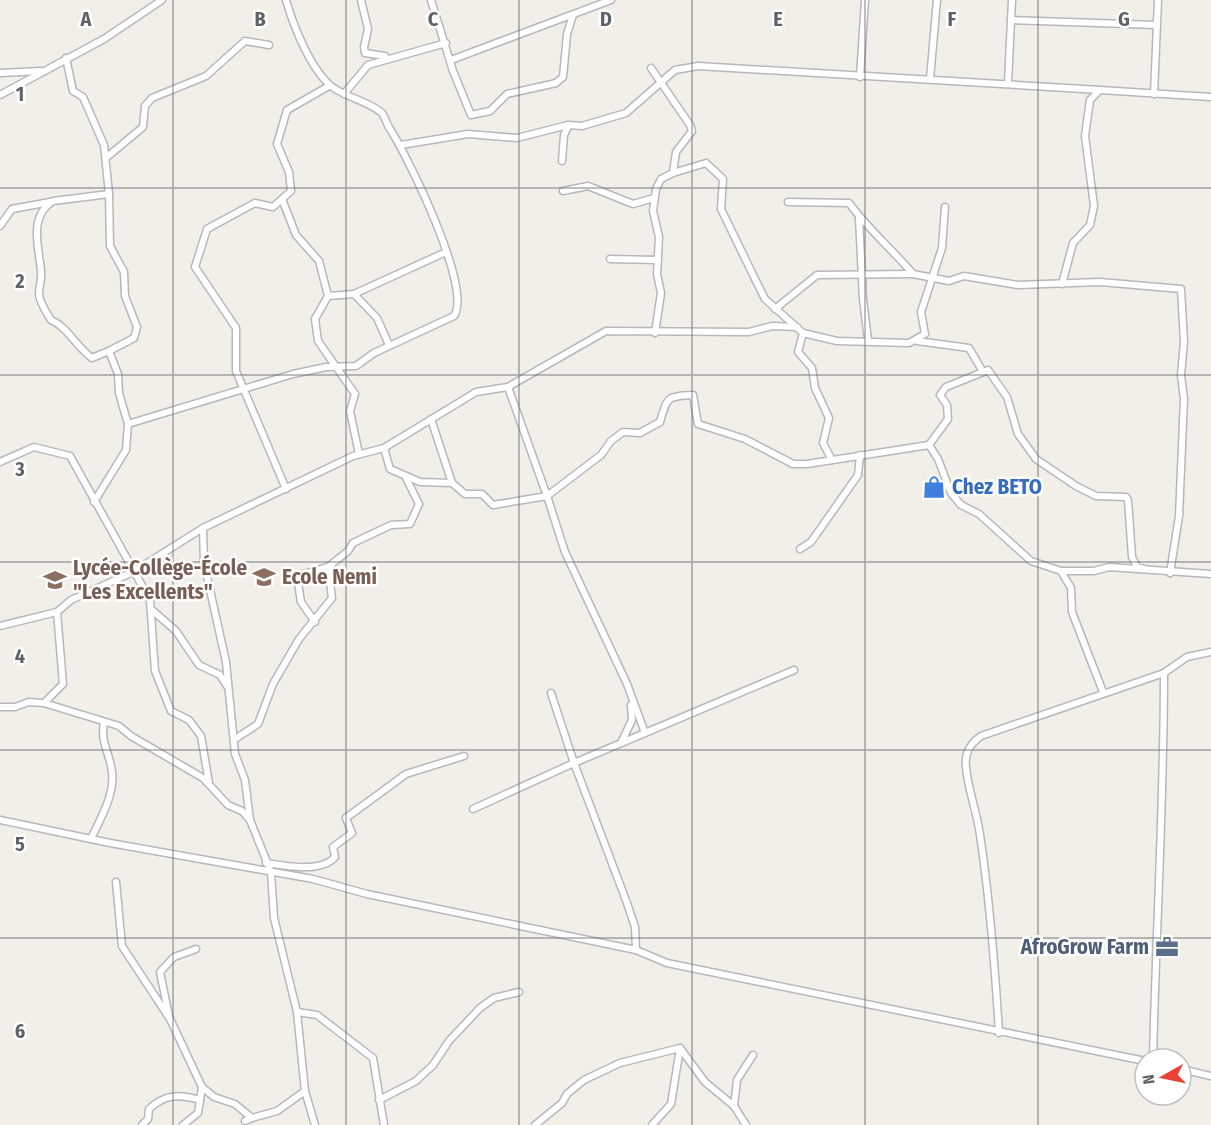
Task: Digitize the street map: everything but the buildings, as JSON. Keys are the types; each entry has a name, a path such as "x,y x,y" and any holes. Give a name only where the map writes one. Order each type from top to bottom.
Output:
{"street":[{"path":"0,95 104,39 162,0"},
{"path":"128,424 293,374 336,366 356,366 389,345 454,316 459,309 459,298 446,252 421,183 401,145 382,113 329,86 298,36 286,0"},
{"path":"361,0 368,29 363,47 365,53 391,59"},
{"path":"431,0 471,114 490,111 507,94 556,83 563,77 567,34 573,15"},
{"path":"451,60 610,0"},
{"path":"860,77 865,0"},
{"path":"930,79 937,0"},
{"path":"1008,83 1012,0"},
{"path":"1154,94 1158,0"},
{"path":"1011,20 1156,25"},
{"path":"107,158 143,127 145,106 152,98 206,76 245,41 268,45"},
{"path":"344,94 368,65 446,43"},
{"path":"53,201 46,206 38,221 36,238 42,285 39,295 51,320 59,323 81,350 92,358 134,338 137,327 125,296 124,272 110,246 107,158 83,97 73,92 66,58"},
{"path":"401,145 468,134 518,138 569,125 582,126 626,113 675,70 698,66 1211,97"},
{"path":"651,68 692,131 676,152 673,173"},
{"path":"0,73 45,71"},
{"path":"286,489 236,371 236,328 195,267 207,228 255,203 273,207 291,191 289,172 277,144 287,110 329,86"},
{"path":"1062,284 1073,243 1090,225 1094,206 1084,136 1090,100 1100,90"},
{"path":"562,161 564,135 569,125"},
{"path":"655,333 661,293 658,260 660,237 653,211 654,198 662,179 673,173 706,163 723,179 721,209 765,299 800,330"},
{"path":"563,191 588,186 633,204 654,198"},
{"path":"0,226 12,209 109,194"},
{"path":"282,199 296,235 319,261 328,296 315,319 318,341 355,394 350,411 359,454"},
{"path":"788,202 849,203 859,217 913,274"},
{"path":"0,626 57,612 88,590 133,572 203,528 359,454 384,448 476,392 508,387 606,332 749,332 772,326 800,330 837,341 868,340 909,343 925,334 921,312 942,248 945,207"},
{"path":"859,217 868,340"},
{"path":"328,296 354,294 446,252"},
{"path":"610,259 658,260"},
{"path":"775,309 817,275 913,274 949,281 963,276 1018,285 1100,282 1181,290 1184,342 1181,375 1184,399 1179,516 1170,573"},
{"path":"354,294 377,318 389,345"},
{"path":"800,330 798,352 812,368 815,388 829,418 824,443 832,460"},
{"path":"914,340 969,348 983,372"},
{"path":"94,502 122,460 126,450 128,424 121,404 118,374 109,351"},
{"path":"431,419 452,483 465,494 482,494 493,505 548,496 601,455 610,441 622,432 640,433 660,422 665,401 672,396 693,395 699,424 745,439 793,464 928,445 948,420 947,405 940,395 946,387 988,370 1007,397 1018,434 1036,459 1076,486 1096,496 1126,497 1132,557 1137,567 1144,569"},
{"path":"508,387 548,496 565,552 627,684 645,733"},
{"path":"928,445 938,459 951,493 961,506 979,514 1031,561 1060,571 1094,571 1109,567 1170,573 1211,574"},
{"path":"1,460 34,447 70,456 133,572 148,595 152,610 155,671 171,711 189,720 201,736 209,784"},
{"path":"384,448 390,469 420,482 452,483"},
{"path":"800,549 811,542 858,475 860,455"},
{"path":"315,622 301,602 297,576 328,567 348,551 353,543 391,525 410,524 419,504 405,476"},
{"path":"203,528 204,563 226,662 235,754 245,780 250,820"},
{"path":"235,740 258,724 273,684 298,639 315,622 332,598 328,567"},
{"path":"1060,571 1071,588 1072,612 1103,692"},
{"path":"152,610 176,631 199,665 220,675 229,689"},
{"path":"44,704 63,684 57,612"},
{"path":"999,1033 993,930 980,832 966,766 967,751 972,742 981,736 1103,692 1164,673 1187,657 1211,652"},
{"path":"473,809 574,763 794,670"},
{"path":"1153,1047 1158,858 1164,785 1164,673"},
{"path":"620,745 628,732 633,712 627,684"},
{"path":"550,693 627,903 635,927 636,950"},
{"path":"0,706 15,707 29,702 44,704 69,709 119,726 131,736 154,748 209,784 228,806 242,811 250,820 263,847 271,872 276,926 297,1012 305,1091 315,1125"},
{"path":"91,839 109,799 113,780 112,769 102,743 104,722"},
{"path":"267,863 301,868 332,861 335,857 333,847 352,834 346,818 406,774 464,756"},
{"path":"0,820 91,839 313,879 367,894 636,950 668,963 999,1033 1133,1059"},
{"path":"116,882 122,946 135,970 170,1019 202,1087 214,1097 234,1104 252,1118"},
{"path":"170,1019 160,972 174,957 196,949"},
{"path":"379,1100 416,1081 433,1065 449,1041 480,1008 494,998 519,992"},
{"path":"297,1012 317,1015 373,1058 384,1125"},
{"path":"680,1048 705,1082 734,1106 746,1125"},
{"path":"535,1125 562,1103 567,1094 584,1080 620,1063 680,1048"},
{"path":"652,1125 670,1104 680,1048"},
{"path":"734,1106 737,1080 753,1055"},
{"path":"1193,1072 1211,1076"},
{"path":"183,1125 198,1113 202,1087"},
{"path":"245,1121 277,1111 305,1091"},
{"path":"142,1125 148,1119 149,1108 167,1097 175,1094 200,1100"}],"place":[{"name":"Chez BETO","path":"934,487"},
{"name":"Ecole Nemi","path":"264,577"},
{"name":"Lycée-Collège-École \"Les Excellents\"","path":"55,580"},
{"name":"AfroGrow Farm","path":"1167,947"}]}
